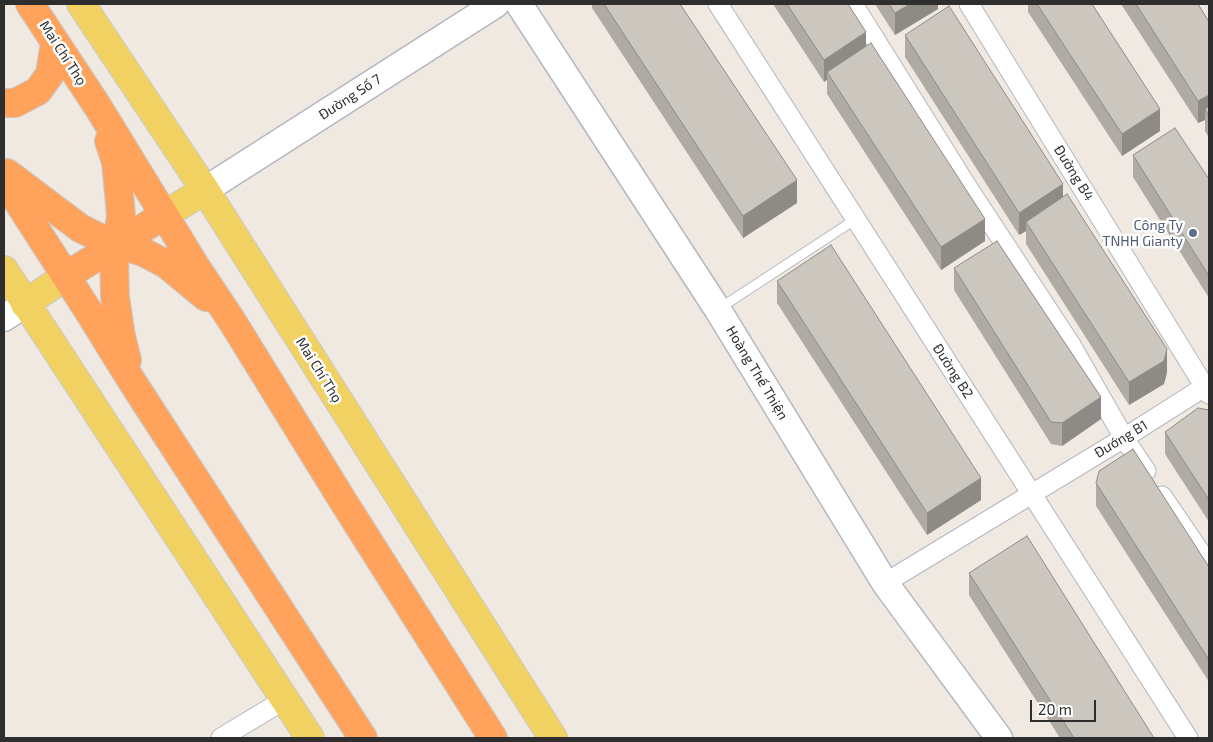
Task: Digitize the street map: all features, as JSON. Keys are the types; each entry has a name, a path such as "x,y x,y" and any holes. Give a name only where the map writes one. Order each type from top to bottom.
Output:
{"highway":[{"name":"Mai Chí Thọ","path":"30,4 98,106 196,267 493,738"},
{"path":"4,103 15,103 38,91 50,74 56,42"},
{"path":"98,106 116,162 118,176 120,217 114,257 115,297 121,336 133,383"},
{"path":"4,170 80,228 116,245 143,252 166,264 191,283 232,322"},
{"path":"4,180 363,738"},
{"path":"66,276 164,215"}],"main road":[{"name":"Mai Chí Thọ","path":"81,4 205,190 553,738"},
{"path":"164,215 205,190"},
{"path":"4,270 14,311 310,738"},
{"path":"14,311 66,276"}],"street":[{"name":"Đường Số 7","path":"205,190 496,4"},
{"name":"Hoàng Thế Thiện","path":"519,4 718,310 885,583 999,738"},
{"name":"Đường B2","path":"718,4 1188,738"},
{"path":"853,4 968,188 1071,345 1124,438 1209,565"},
{"name":"Đường B4","path":"970,4 1208,388"},
{"name":"Đướng B1","path":"885,583 1208,388"},
{"path":"221,738 284,700"}],"lane":[{"path":"718,310 856,219"}],"building":[{"path":"604,4 680,4 797,180 743,216"},
{"path":"787,4 848,4 866,32 824,60"},
{"path":"889,4 910,4 895,13"},
{"path":"1037,4 1092,4 1160,109 1122,134"},
{"path":"1136,4 1198,4 1209,22 1209,95 1198,101"},
{"path":"949,6 1063,184 1019,213 905,35"},
{"path":"871,43 985,219 941,247 827,72"},
{"path":"1209,106 1209,116 1205,109"},
{"path":"1175,128 1209,179 1209,276 1133,155"},
{"path":"1067,194 1167,349 1164,361 1129,382 1026,222"},
{"path":"997,241 1101,397 1062,423 1051,422 954,268"},
{"path":"831,245 981,478 927,513 777,281"},
{"path":"1198,408 1209,410 1209,500 1165,432"},
{"path":"1133,449 1209,567 1209,660 1096,483 1099,471"},
{"path":"1027,536 1154,738 1074,738 969,573"}],"place":[{"name":"Công Ty TNHH Gianty","path":"1193,233"}]}
